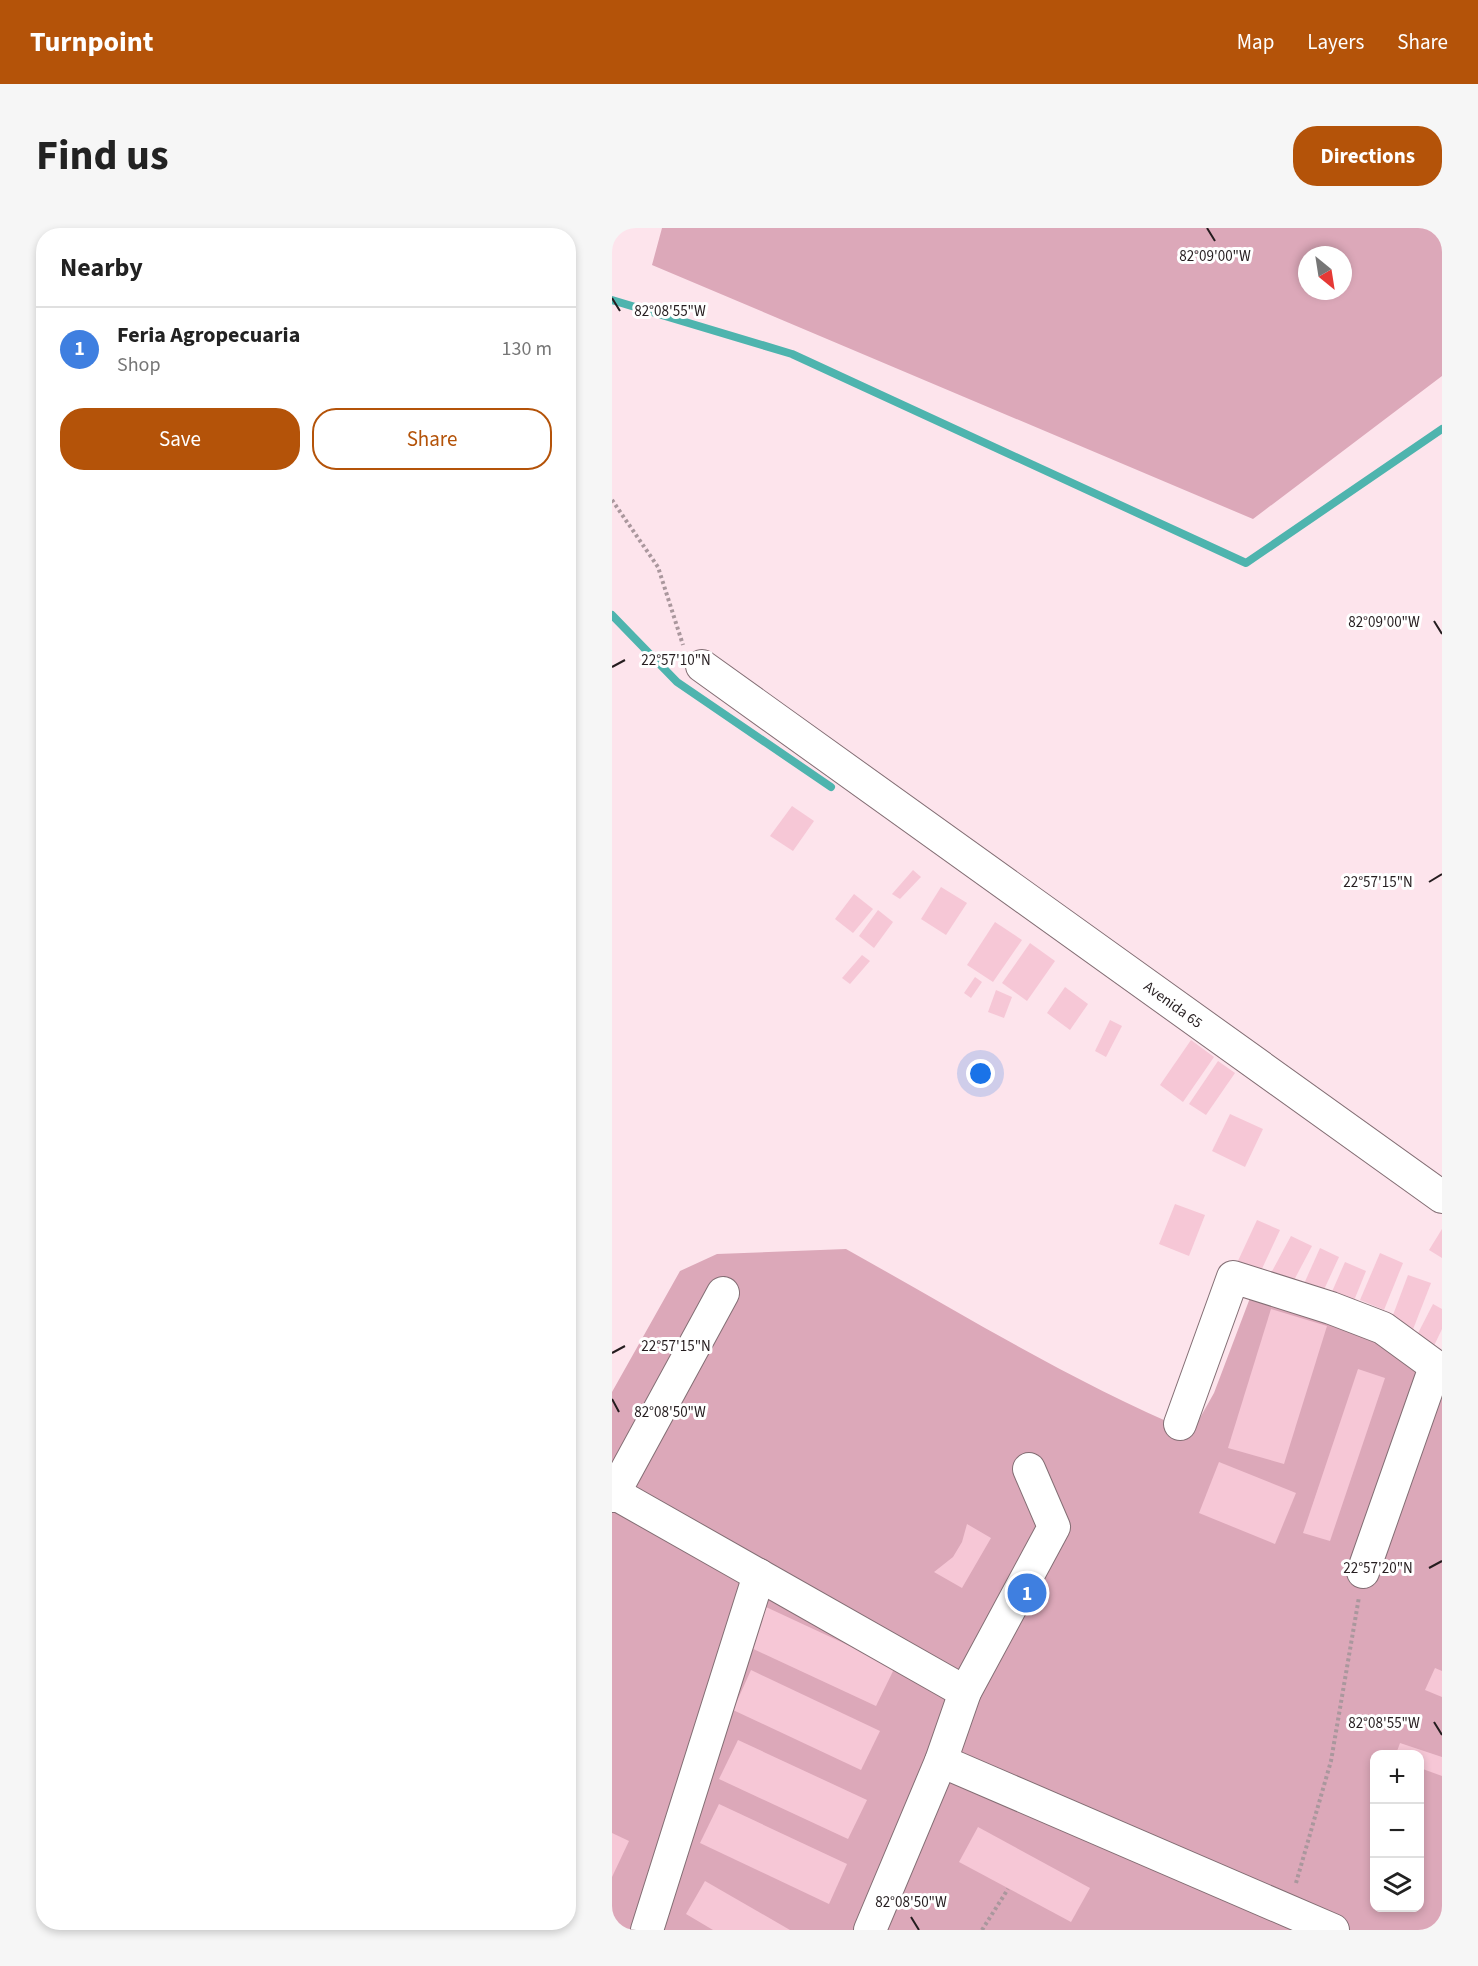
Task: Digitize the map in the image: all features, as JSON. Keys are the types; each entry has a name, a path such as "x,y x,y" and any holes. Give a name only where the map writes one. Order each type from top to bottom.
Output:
{"street":[{"name":"Avenida 65","path":"702,666 1442,1197"},
{"path":"1180,1424 1233,1277 1331,1308 1383,1328 1438,1369 1363,1572"},
{"path":"723,1293 613,1495 965,1692"},
{"path":"870,1930 941,1761 965,1692 1054,1527 1029,1469"},
{"path":"647,1930 759,1575"},
{"path":"941,1761 1286,1920 1333,1930"}],"path":[{"path":"612,500 658,567 680,642 702,666"},
{"path":"1286,1920 1331,1761 1363,1572"},
{"path":"982,1930 1008,1888"}],"shaded area":[{"path":"662,228 1442,228 1442,376 1253,519 652,265"},
{"path":"846,1249 1060,1369 1192,1432 1214,1393 1250,1298 1369,1338 1442,1381 1442,1930 612,1930 612,1392 680,1271 717,1254"}],"building":[{"path":"792,806 814,821 793,851 770,836"},
{"path":"913,870 921,877 900,899 892,894"},
{"path":"941,887 967,903 946,935 921,919"},
{"path":"854,894 873,909 853,933 835,919"},
{"path":"878,910 893,922 874,948 859,936"},
{"path":"995,922 1022,940 993,982 967,965"},
{"path":"1030,943 1055,961 1027,1001 1002,983"},
{"path":"862,955 870,961 850,984 842,978"},
{"path":"975,977 982,982 971,998 964,993"},
{"path":"1065,987 1088,1004 1070,1030 1047,1013"},
{"path":"996,990 1012,997 1004,1018 988,1012"},
{"path":"1110,1020 1122,1026 1106,1057 1095,1051"},
{"path":"1191,1040 1214,1057 1183,1102 1160,1085"},
{"path":"1218,1061 1235,1073 1206,1115 1189,1104"},
{"path":"1230,1114 1263,1129 1245,1167 1212,1151"},
{"path":"1175,1204 1205,1215 1189,1256 1159,1244"},
{"path":"1257,1220 1280,1230 1260,1273 1237,1263"},
{"path":"1442,1229 1442,1258 1429,1250"},
{"path":"1291,1236 1312,1246 1291,1286 1270,1275"},
{"path":"1320,1248 1339,1257 1322,1294 1303,1286"},
{"path":"1380,1253 1403,1263 1384,1310 1360,1300"},
{"path":"1345,1262 1366,1271 1353,1303 1331,1294"},
{"path":"1408,1275 1431,1283 1412,1332 1390,1323"},
{"path":"1433,1304 1442,1309 1442,1329 1431,1352 1413,1343"},
{"path":"1271,1309 1327,1326 1284,1464 1228,1448"},
{"path":"1358,1369 1385,1378 1330,1541 1303,1533"},
{"path":"1219,1462 1296,1493 1275,1544 1199,1513"},
{"path":"967,1524 991,1538 962,1588 934,1572 953,1557 962,1542"},
{"path":"766,1607 895,1667 876,1706 747,1646"},
{"path":"1435,1668 1442,1671 1442,1697 1425,1690"},
{"path":"751,1670 880,1731 861,1770 733,1710"},
{"path":"738,1740 867,1800 848,1839 719,1779"},
{"path":"1400,1743 1421,1750 1397,1750"},
{"path":"1424,1751 1442,1757 1442,1776 1424,1769"},
{"path":"719,1804 847,1864 829,1904 700,1843"},
{"path":"978,1827 1090,1888 1071,1922 959,1862"},
{"path":"612,1833 629,1841 612,1877"},
{"path":"705,1881 790,1930 713,1930 686,1914"}],"waterway":[{"path":"612,300 792,354 1246,563 1442,429"},
{"path":"612,615 677,682 831,787"}],"place":[{"name":"Feria Agropecuaria","path":"1027,1593"}]}
